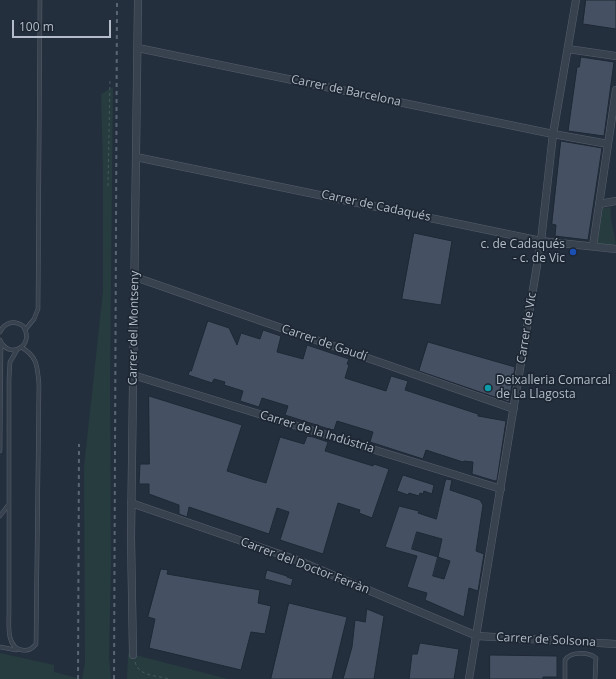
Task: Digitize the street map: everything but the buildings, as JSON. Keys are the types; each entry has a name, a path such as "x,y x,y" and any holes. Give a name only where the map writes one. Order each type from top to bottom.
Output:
{"street":[{"name":"Carrer del Montseny","path":"133,656 131,503 138,0"},
{"name":"Carrer de Vic","path":"469,679 542,241 554,134 576,0"},
{"name":"Carrer de Barcelona","path":"138,48 608,144"},
{"path":"568,49 616,56"},
{"path":"593,246 616,90"},
{"name":"Carrer de Cadaqués","path":"136,157 542,241 616,249"},
{"path":"599,204 616,201"},
{"name":"Carrer de Gaudí","path":"135,277 514,410"},
{"name":"Carrer de la Indústria","path":"133,375 501,489"},
{"name":"Carrer del Doctor Ferràn","path":"131,503 298,560 477,636"},
{"name":"Carrer de Solsona","path":"477,636 616,644"}],"lane":[{"path":"25,330 34,319 38,308 40,0"},
{"path":"0,332 1,327 10,323 19,324 25,330 26,340 17,350 10,362 9,368 10,639 12,645 17,650"},
{"path":"1,342 8,349 17,350"},
{"path":"0,451 1,342"},
{"path":"0,647 26,651 32,649 36,644 39,384 38,368 34,357 21,347"},
{"path":"0,516 9,504"},
{"path":"564,679 565,660 569,655 578,653 596,658 595,679"}],"path":[{"path":"108,186 110,80"},
{"path":"133,656 136,665 142,672 169,679"}],"green space":[{"path":"113,87 110,381 111,565 109,656 111,679 82,679 85,664 84,467 103,291 101,94"},
{"path":"611,207 611,217 616,248 594,245 603,208"},
{"path":"0,653 54,665 54,672 81,679 0,679"},
{"path":"128,653 228,679 127,679"}],"railway":[{"path":"114,679 117,0"},
{"path":"78,679 79,444"}],"place":[{"name":"c. de Cadaqués - c. de Vic","path":"573,252"},
{"name":"Deixalleria Comarcal de La Llagosta","path":"488,388"}]}
